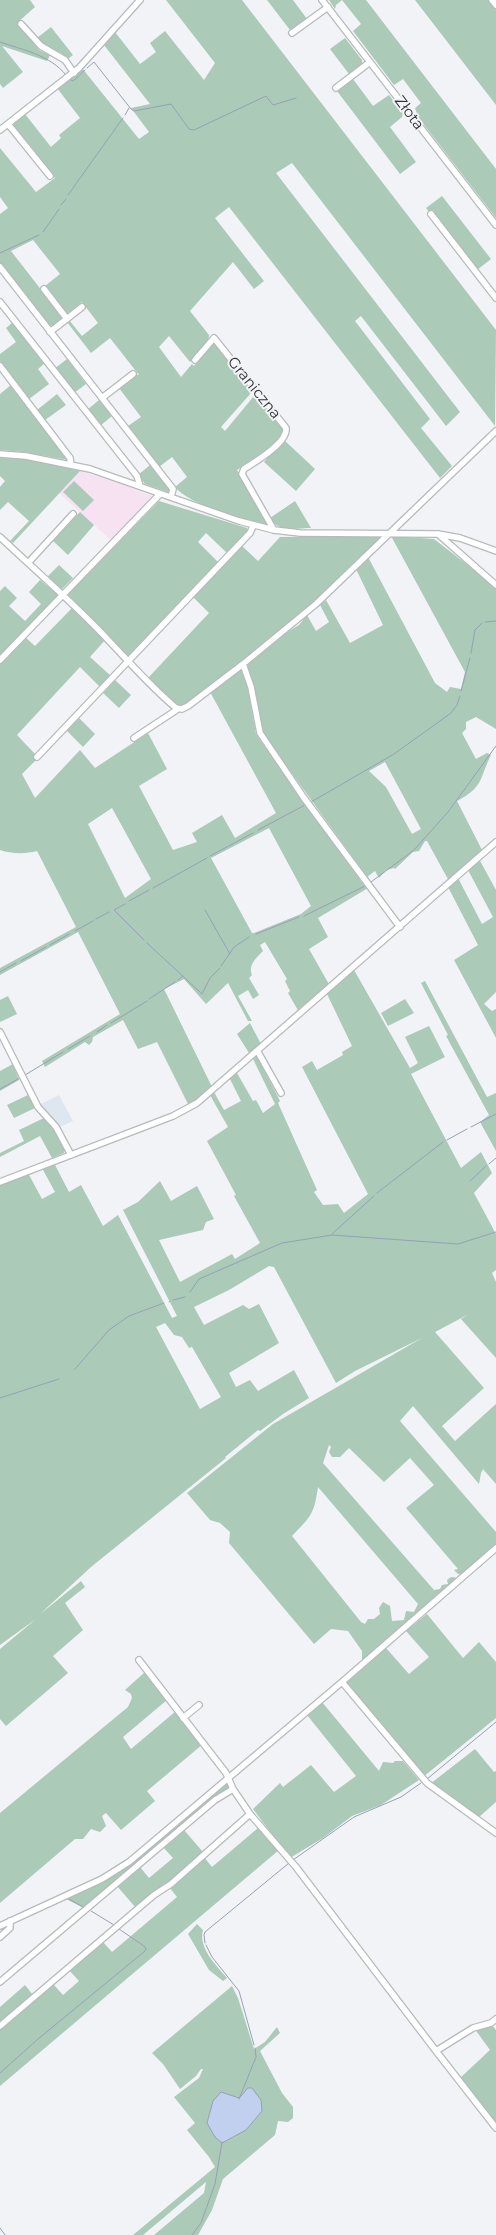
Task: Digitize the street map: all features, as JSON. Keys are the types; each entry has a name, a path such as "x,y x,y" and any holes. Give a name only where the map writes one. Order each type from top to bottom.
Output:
{"street":[{"path":"0,130 74,73 140,0"},
{"name":"Złota","path":"322,0 496,225"},
{"path":"492,0 496,5"},
{"path":"292,33 328,7"},
{"path":"21,24 41,46 64,60 74,73"},
{"path":"336,88 370,62"},
{"path":"8,124 50,176"},
{"path":"431,214 496,298"},
{"path":"0,267 173,489 171,497"},
{"path":"44,289 67,319"},
{"path":"0,302 137,476 140,486"},
{"path":"50,332 82,307"},
{"name":"Graniczna","path":"195,360 214,338 286,428 286,436 273,449 242,472 242,477 274,530"},
{"path":"0,366 70,458 71,465"},
{"path":"102,398 133,374"},
{"path":"134,738 174,714 178,709 188,706 316,604 496,431"},
{"path":"0,454 90,469 254,526 274,530 300,533 390,532 438,534 460,538 496,551"},
{"path":"0,660 160,494"},
{"path":"28,563 73,514"},
{"path":"38,757 245,538 254,526"},
{"path":"438,534 496,585"},
{"path":"0,537 62,594 111,643 127,662 178,709"},
{"path":"243,664 251,687 260,733 310,806 400,927"},
{"path":"0,1182 192,1107 258,1052 496,842"},
{"path":"0,1032 38,1107 56,1127 71,1155"},
{"path":"258,1052 281,1093"},
{"path":"0,1926 102,1879 121,1867 342,1682 496,1548"},
{"path":"139,1660 228,1778 250,1814 296,1866 496,2128"},
{"path":"342,1682 427,1784 496,1833"},
{"path":"183,1718 199,1705"},
{"path":"0,1982 214,1800 233,1789"},
{"path":"0,2026 154,1895 171,1884 250,1814"},
{"path":"0,1937 10,1928 10,1921"},
{"path":"436,2051 473,2028 491,2023 496,2019"}],"shaded area":[{"path":"80,471 154,497 112,541 59,493"},
{"path":"59,1095 73,1121 60,1127 39,1105"}],"green space":[{"path":"0,0 30,0 35,7 17,23 39,50 50,55 47,61 2,46 23,72 3,88 0,84"},
{"path":"166,0 242,0 496,330 495,426 292,163 276,173 460,412 446,426 361,316 355,321 430,419 421,428 452,466 440,478 229,207 215,218 264,281 254,289 233,262 190,311 209,335 202,350 190,362 169,336 159,347 181,377 192,364 194,366 212,343 216,343 251,388 251,393 221,427 225,431 254,396 258,397 284,429 278,441 272,447 237,470 271,527 206,506 182,494 175,487 187,477 172,457 159,467 128,426 141,417 119,388 135,375 139,375 110,338 91,353 67,322 69,320 82,336 98,323 82,302 65,314 45,288 60,274 33,240 11,251 63,318 53,326 48,325 0,264 0,214 8,208 0,197 0,148 36,192 55,178 14,128 14,124 25,114 51,147 61,138 59,135 80,118 57,88 82,68 139,139 149,132 131,108 150,104 104,45 115,32 140,64 156,52 150,43 165,31 204,80 215,63"},
{"path":"267,0 293,0 307,19 290,30"},
{"path":"329,0 342,0 336,5 335,9"},
{"path":"342,0 366,0 496,169 496,218 418,117 415,108 421,103 403,79 394,85 353,31 361,24"},
{"path":"415,0 489,0 496,10 496,105"},
{"path":"51,27 73,55 68,59 61,53 47,48 37,38"},
{"path":"345,38 362,60 362,64 349,74 330,49"},
{"path":"353,79 373,106 389,95 403,113 402,117 390,127 416,162 400,174 337,91"},
{"path":"442,196 491,259 477,270 433,213 434,210 430,213 426,208"},
{"path":"13,322 45,363 38,369 49,384 29,399 0,361 0,354 16,342 6,328"},
{"path":"67,359 86,384 74,393 54,369"},
{"path":"11,385 68,460 0,450 0,394"},
{"path":"57,394 66,405 45,420 37,410"},
{"path":"99,400 112,416 100,426 87,410"},
{"path":"283,439 315,469 296,491 264,462"},
{"path":"0,457 26,459 80,471 13,543 10,541 29,521 8,502 0,510 0,487 5,481 0,476"},
{"path":"150,465 170,490 168,492 145,484 138,475"},
{"path":"74,481 94,500 83,511 63,492"},
{"path":"159,501 247,528 248,531 227,553 206,533 198,542 218,562 128,658 66,596"},
{"path":"295,501 311,528 283,528 273,523 270,518"},
{"path":"80,512 94,525 68,555 52,540"},
{"path":"382,536 324,594 269,641 185,706 177,706 148,678 209,613 193,597 241,545 258,561 280,537"},
{"path":"391,536 434,539 496,587 496,729 476,717 466,722 466,729 462,733 476,759 487,753 491,755 480,782 466,796 457,801 483,852 449,881 427,841 425,841 419,851 413,852 395,869 386,870 379,878 375,871 367,877 262,732 253,683 247,668 249,662 279,637 299,625 307,615 316,631 329,622 320,605 326,600 350,643 383,625 356,569 368,557 435,683 447,692 450,687 461,689 465,672","holes":["385,762 421,829 412,834 386,787 369,771"]},
{"path":"59,565 73,578 61,590 47,577"},
{"path":"40,580 58,595 0,658 0,591 5,586 17,598 9,606 25,621 41,604 29,592"},
{"path":"72,608 106,639 90,657 111,676 100,687 80,667 17,735 36,755 37,759 22,774 35,798 80,750 95,768 148,733 167,769 139,786 173,850 197,842 192,833 222,815 235,838 276,813 209,690 238,669 242,670 247,685 256,734 304,803 366,888 368,888 318,918 328,937 309,949 330,986 299,1012 288,993 290,991 285,981 287,979 265,942 260,945 263,951 253,962 251,968 252,975 249,978 259,995 253,999 248,990 238,996 252,1021 248,1021 228,983 206,1004 184,979 164,989 213,1089 189,1106 157,1042 138,1049 123,1020 93,1037 89,1045 85,1042 45,1067 42,1061 120,1014 78,932 0,975 0,968 76,927 37,851 18,853 0,850 0,662 25,637 35,646","holes":["112,808 151,879 125,898 88,824","269,828 311,906 301,914 252,933 211,858"]},
{"path":"115,680 131,695 119,708 103,693"},
{"path":"79,718 95,734 83,747 67,731"},
{"path":"479,859 496,890 496,992 484,1004 492,1011 496,1009 496,1038 454,960 478,945 448,887 458,878 482,924 493,917 468,870"},
{"path":"354,970 410,1068 418,1063 405,1037 429,1026 445,1057 411,1074 461,1168 481,1152 492,1173 474,1193 496,1234 496,1270 492,1273 496,1282 496,1358 461,1319 469,1314 435,1332 484,1388 442,1426 455,1441 496,1404 496,1484 483,1469 479,1484 413,1406 400,1421 496,1532 496,1546 463,1575 458,1574 454,1570 458,1569 406,1508 434,1485 410,1458 384,1482 349,1448 340,1457 332,1457 329,1452 331,1447 329,1445 323,1463 434,1590 448,1584 447,1580 451,1577 458,1578 362,1662 362,1651 348,1631 331,1629 314,1644 229,1543 230,1532 220,1523 210,1520 187,1493 273,1424 422,1338 355,1371 336,1383 274,1267 269,1266 229,1290 194,1307 204,1325 243,1305 249,1309 259,1304 279,1343 229,1373 236,1387 250,1380 258,1391 294,1370 309,1398 260,1431 258,1430 91,1567 39,1615 81,1581 85,1587 65,1603 83,1630 53,1656 68,1673 6,1726 0,1719 0,1649 36,1619 0,1645 0,1185 28,1173 42,1199 55,1192 42,1168 54,1163 69,1192 81,1185 103,1226 118,1215 172,1318 177,1316 123,1210 138,1202 160,1181 171,1201 197,1186 214,1219 206,1222 203,1230 159,1240 180,1282 232,1254 235,1259 260,1243 207,1141 228,1127 210,1095 214,1092 224,1110 241,1101 230,1079 237,1073 253,1101 256,1100 263,1113 275,1104 253,1059 257,1056 280,1101 278,1103 317,1190 314,1192 323,1205 338,1204 344,1213 368,1194 302,1067 312,1061 317,1070 343,1055 342,1052 352,1046 327,994","holes":["165,1323 174,1335 182,1337 189,1348 192,1347 221,1397 200,1409 156,1327","318,1487 418,1604 414,1612 406,1611 404,1620 392,1621 390,1606 383,1602 379,1608 380,1614 374,1619 368,1619 365,1624 361,1622 292,1536 311,1515"]},
{"path":"425,981 487,1097 496,1093 496,1151 480,1122 489,1115 446,1036 448,1035 421,983"},
{"path":"8,996 17,1014 0,1022 0,1000"},
{"path":"405,999 414,1013 388,1026 381,1013"},
{"path":"250,1023 262,1046 251,1056 237,1034"},
{"path":"13,1064 19,1080 0,1091 0,1071"},
{"path":"28,1095 35,1108 14,1118 7,1105"},
{"path":"44,1118 55,1129 65,1149 64,1153 52,1158 40,1136 0,1157 0,1153 24,1141 19,1130"},
{"path":"427,1614 463,1658 479,1642 496,1662 496,1718 423,1777 344,1683 386,1648 409,1674 429,1657 406,1631"},
{"path":"145,1672 167,1700 123,1737 131,1749 176,1711 203,1744 147,1791 155,1801 121,1830 106,1813 102,1816 106,1826 100,1832 91,1829 83,1839 75,1839 0,1903 0,1813 128,1707 132,1698 131,1694 125,1690"},
{"path":"322,1702 379,1771 383,1762 403,1761 419,1780 381,1805 352,1816 323,1838 290,1858 253,1809 280,1783 283,1787 311,1765 334,1792 356,1776 307,1715"},
{"path":"475,1749 494,1772 496,1771 496,1802 479,1817 430,1784"},
{"path":"226,1783 229,1786 228,1789 84,1908 66,1899 131,1864"},
{"path":"258,1828 279,1850 0,2086 0,2028 53,1984 63,1995 79,1981 69,1970 103,1942 112,1952 177,1897 170,1888 204,1857 212,1867"},
{"path":"184,1830 203,1852 168,1884 136,1908 117,1886 140,1867 149,1878 173,1858 163,1847"},
{"path":"197,1924 203,1930 202,1937 205,1950 227,1978 223,1981 209,1970 188,1934"},
{"path":"25,1985 33,1995 0,2023 0,2007"},
{"path":"232,1986 238,1998 254,2049 265,2042 277,2027 280,2033 260,2051 282,2093 293,2107 293,2118 288,2122 278,2121 275,2135 223,2179 212,2210 198,2235 154,2235 204,2193 206,2182 143,2235 133,2235 215,2167 187,2130 195,2123 174,2097 199,2078 203,2069 180,2089 163,2064 152,2053"},
{"path":"491,2024 496,2030 496,2124 459,2079 490,2050 474,2028"}],"water":[{"path":"248,2088 252,2088 261,2100 262,2111 246,2130 222,2143 215,2137 207,2123 213,2101 221,2092 239,2098"}],"waterway":[{"path":"0,42 44,58 60,68 66,75"},
{"path":"87,68 94,62 134,111 171,104 189,129 194,130 266,96 273,105 296,98"},
{"path":"69,79 73,81 85,70"},
{"path":"125,115 129,108"},
{"path":"68,195 123,118"},
{"path":"61,205 66,199"},
{"path":"43,232 59,209"},
{"path":"0,253 39,235"},
{"path":"485,622 496,621"},
{"path":"471,653 475,630 482,623"},
{"path":"461,691 470,658"},
{"path":"311,802 394,754 451,713 457,705 460,696"},
{"path":"371,882 414,850 448,812 496,746"},
{"path":"258,830 305,805"},
{"path":"210,856 253,833"},
{"path":"153,888 207,858"},
{"path":"304,916 365,886"},
{"path":"129,901 149,890"},
{"path":"125,904 114,910 144,940"},
{"path":"205,910 230,954"},
{"path":"96,919 109,912"},
{"path":"256,934 299,917"},
{"path":"75,931 93,921"},
{"path":"50,945 69,934"},
{"path":"221,966 234,947 249,937"},
{"path":"147,943 202,994 210,978 220,968"},
{"path":"21,961 46,947"},
{"path":"0,972 16,963"},
{"path":"178,980 183,976"},
{"path":"149,999 175,982"},
{"path":"111,1023 147,1001"},
{"path":"97,1032 107,1025"},
{"path":"68,1049 90,1036"},
{"path":"25,1075 63,1052"},
{"path":"0,1089 20,1078"},
{"path":"471,1127 496,1114"},
{"path":"447,1140 467,1129"},
{"path":"377,1193 443,1142"},
{"path":"489,1164 496,1158"},
{"path":"470,1181 486,1166"},
{"path":"332,1234 374,1196"},
{"path":"190,1292 199,1279 282,1243 332,1235 458,1244 496,1232"},
{"path":"173,1300 185,1297"},
{"path":"75,1369 109,1330 129,1316 164,1303"},
{"path":"0,1398 59,1379"},
{"path":"427,1779 496,1722"},
{"path":"293,1860 354,1817 401,1797 421,1783"},
{"path":"205,1943 205,1932 289,1863"},
{"path":"69,1899 83,1907"},
{"path":"91,1911 114,1925"},
{"path":"0,2073 38,2039 145,1951 144,1946 119,1929"},
{"path":"206,1945 212,1957 239,1991 254,2045"},
{"path":"239,2099 256,2057 255,2048"},
{"path":"192,2235 201,2223 215,2184 222,2142"},
{"path":"0,2228 5,2235"}]}
